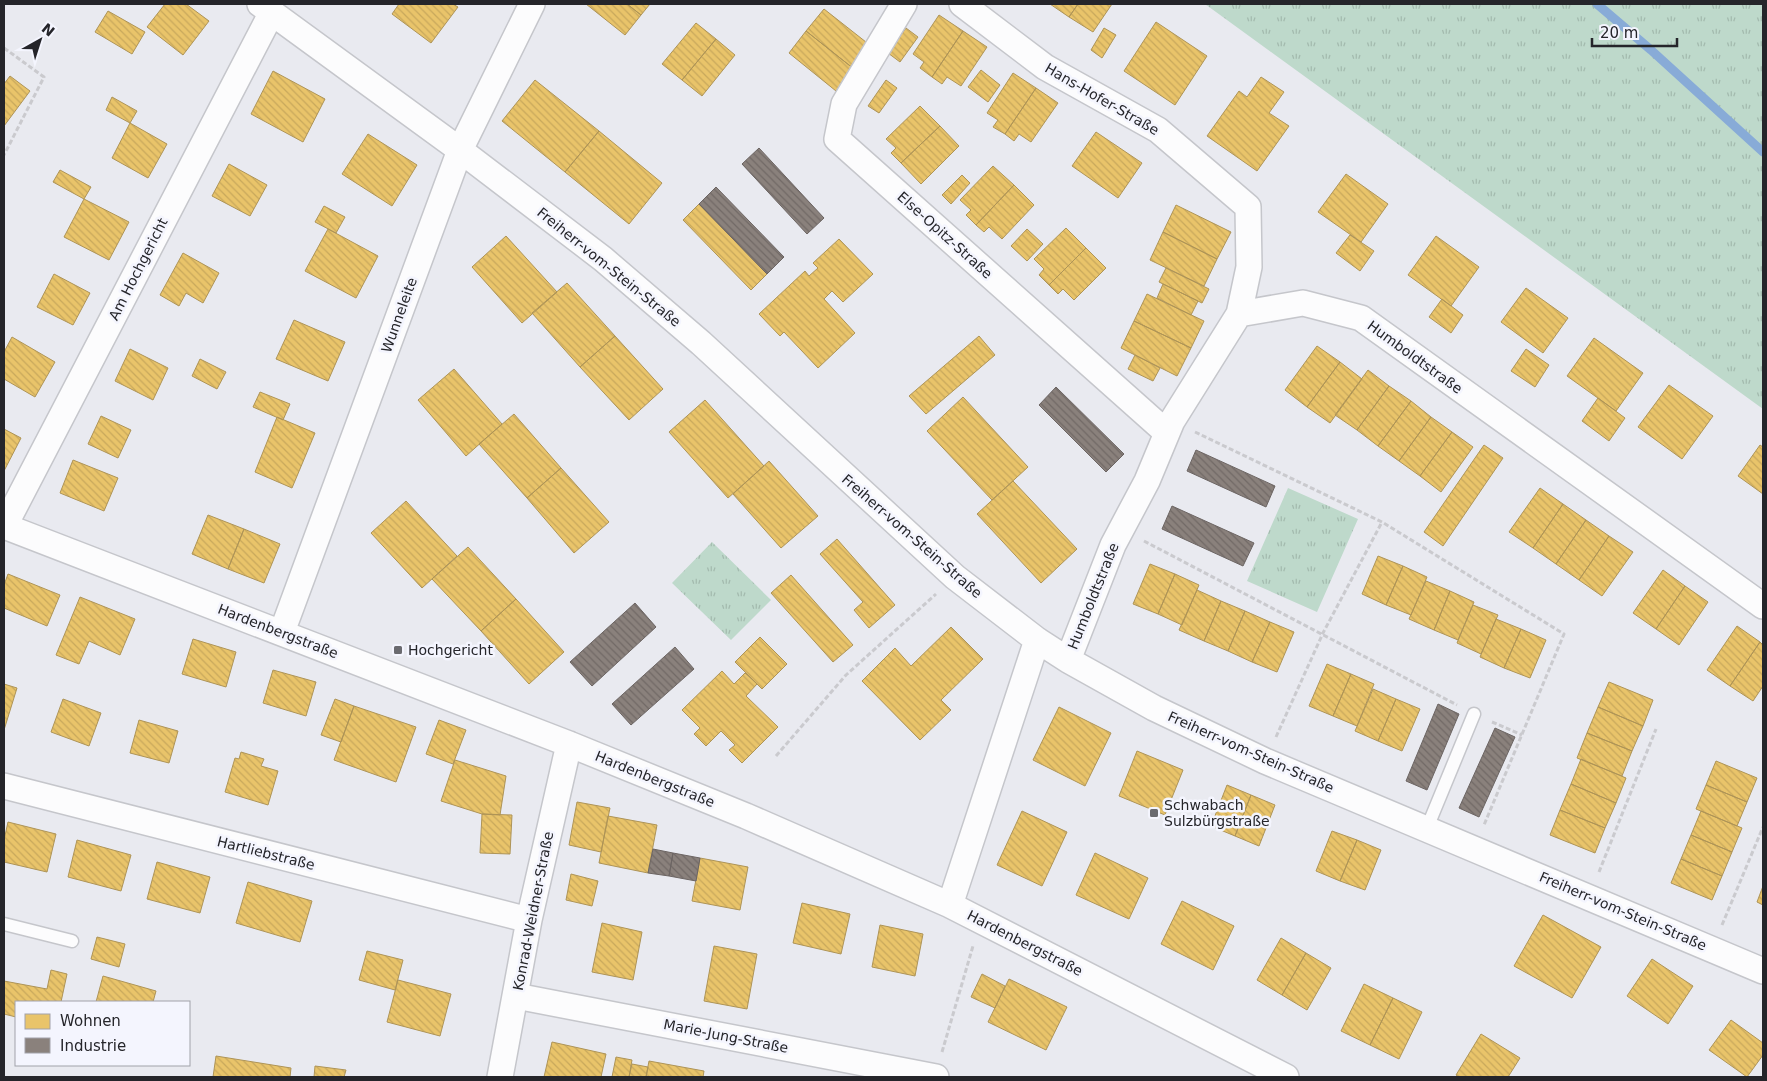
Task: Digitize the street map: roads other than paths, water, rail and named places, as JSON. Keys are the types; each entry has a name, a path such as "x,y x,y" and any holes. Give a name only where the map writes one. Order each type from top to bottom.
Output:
{"street":[{"name":"Wunneleite","path":"282,632 460,150 532,4"},
{"name":"Else-Opitz-Straße","path":"904,4 844,104 837,138 1170,427"},
{"name":"Hans-Hofer-Straße","path":"962,4 1045,67 1158,130 1248,208 1249,268 1239,314"},
{"name":"Freiherr-vom-Stein-Straße","path":"266,8 460,150 603,259 693,336 955,577 1037,640 1068,660 1154,708 1265,761 1590,896 1763,971"},
{"name":"Am Hochgericht","path":"4,526 266,8"},
{"name":"Humboldtstraße","path":"1068,660 1113,546 1147,481 1170,427 1239,314 1302,302 1361,318 1763,606"},
{"name":"Hardenbergstraße","path":"4,526 282,632 746,816 950,905 1286,1077"},
{"path":"950,905 1037,640"},
{"name":"Konrad-Weidner-Straße","path":"500,1077 529,920 568,744"},
{"name":"Hartliebstraße","path":"4,786 529,920"},
{"name":"Marie-Jung-Straße","path":"516,996 936,1076"}],"lane":[{"path":"1427,828 1474,714"},
{"path":"4,924 72,941"}],"waterway":[{"path":"1597,4 1651,50 1763,152"}],"place":[{"name":"Hochgericht","path":"398,650"},
{"name":"Schwabach Sulzbürgstraße","path":"1154,813"}]}
